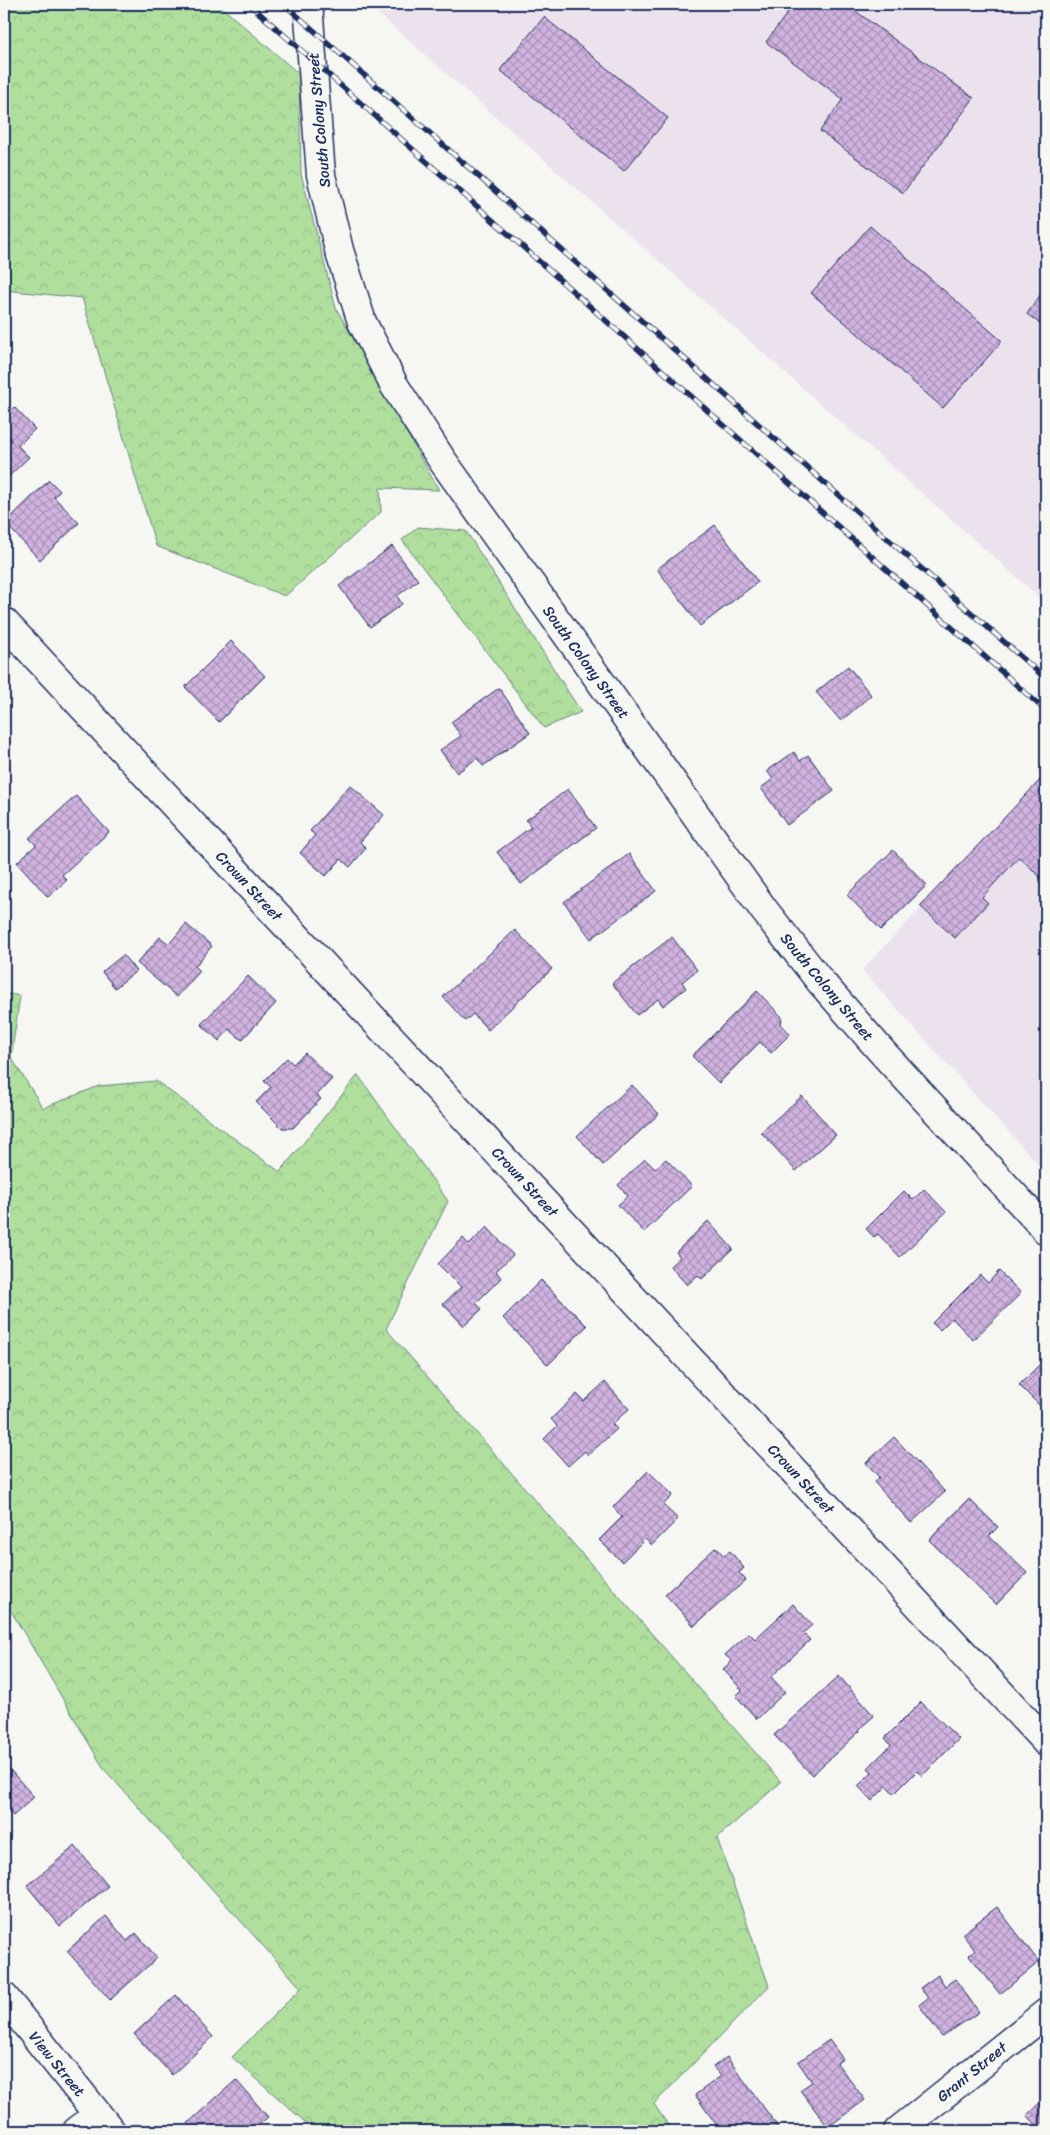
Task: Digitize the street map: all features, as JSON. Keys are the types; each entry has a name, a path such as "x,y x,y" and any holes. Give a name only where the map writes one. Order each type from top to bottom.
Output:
{"street":[{"name":"South Colony Street","path":"308,4 321,174 338,250 362,322 394,385 442,460 764,910 820,981 883,1053 1046,1230"},
{"name":"Crown Street","path":"4,622 1046,1742"},
{"name":"View Street","path":"4,1997 104,2123"},
{"name":"Grant Street","path":"898,2131 1046,2013"},
{"path":"76,2131 104,2123"}],"shaded area":[{"path":"371,4 1046,4 1046,603 370,6"},
{"path":"1046,777 1046,1173 862,970"}],"green space":[{"path":"4,4 218,4 299,74 301,174 336,308 439,490 380,488 381,512 285,596 156,546 82,298 4,290"},
{"path":"418,527 466,531 581,712 544,728 402,540"},
{"path":"4,993 20,996 11,1057 43,1108 99,1086 156,1081 280,1172 358,1075 448,1201 386,1329 781,1782 717,1838 769,1986 654,2104 672,2131 315,2131 232,2057 301,1988 104,1769 4,1599"}],"building":[{"path":"794,4 846,4 974,98 903,193 820,131 843,99 766,42"},
{"path":"544,17 668,118 624,171 500,70"},
{"path":"870,226 1002,341 943,408 811,293"},
{"path":"1046,287 1046,328 1027,314"},
{"path":"14,407 35,429 18,446 29,457 4,481 4,417"},
{"path":"49,480 60,491 54,497 79,523 40,560 5,523"},
{"path":"715,525 758,582 700,626 657,569"},
{"path":"392,546 418,580 397,596 402,604 370,627 339,586"},
{"path":"231,641 265,676 219,722 185,687"},
{"path":"848,666 871,695 841,721 816,692"},
{"path":"4,676 9,681 4,686"},
{"path":"499,688 530,733 483,766 477,758 457,773 440,750 461,736 451,722"},
{"path":"794,752 800,761 808,755 834,791 787,825 761,788 773,779 767,771"},
{"path":"1045,775 1046,882 1019,857 982,897 988,903 955,938 920,906"},
{"path":"350,785 384,815 360,842 366,848 350,867 341,859 326,876 300,853 315,835 310,831"},
{"path":"568,789 596,828 521,884 497,852 531,827 526,820"},
{"path":"76,796 109,832 62,875 67,880 48,897 17,862 36,845 29,838"},
{"path":"893,850 927,885 881,930 847,895"},
{"path":"629,854 656,891 591,939 564,902"},
{"path":"186,924 212,946 195,966 200,971 177,997 137,963 160,937 169,944"},
{"path":"515,930 552,969 488,1030 473,1014 465,1021 443,997"},
{"path":"672,937 697,970 682,982 686,988 663,1006 658,999 637,1015 612,983"},
{"path":"123,955 136,971 115,988 102,972"},
{"path":"248,976 276,1003 242,1040 229,1029 219,1041 201,1024"},
{"path":"757,991 782,1017 781,1024 790,1034 771,1053 760,1042 719,1083 692,1056"},
{"path":"305,1053 332,1079 317,1095 321,1099 293,1128 282,1128 256,1102 271,1087 264,1081 287,1058 293,1064"},
{"path":"632,1085 659,1114 603,1165 577,1136"},
{"path":"802,1096 836,1135 796,1171 761,1132"},
{"path":"645,1159 655,1169 666,1159 692,1186 644,1232 618,1205 628,1196 618,1185"},
{"path":"924,1189 946,1212 900,1257 878,1234 874,1237 866,1229 904,1191 913,1200"},
{"path":"708,1221 733,1249 702,1279 698,1275 687,1285 670,1266 680,1257 676,1252"},
{"path":"487,1227 513,1255 496,1271 501,1278 476,1303 482,1309 464,1326 443,1304 461,1287 438,1264 463,1238 469,1245"},
{"path":"999,1271 1021,1293 973,1340 952,1318 940,1330 932,1323 980,1275 988,1283"},
{"path":"541,1280 587,1326 548,1365 503,1318"},
{"path":"1046,1358 1046,1412 1019,1385"},
{"path":"605,1382 629,1409 612,1424 617,1429 588,1455 585,1451 568,1466 544,1439 557,1426 551,1419 577,1394 584,1401"},
{"path":"894,1437 945,1492 911,1523 874,1482 879,1477 866,1463"},
{"path":"648,1471 673,1495 663,1505 678,1519 652,1545 645,1539 622,1562 599,1540 622,1517 613,1507"},
{"path":"969,1499 998,1527 989,1536 1027,1573 996,1605 929,1540"},
{"path":"716,1547 724,1556 730,1551 744,1568 739,1573 746,1580 694,1626 665,1594"},
{"path":"793,1604 812,1625 803,1633 810,1640 771,1677 785,1692 757,1719 736,1696 742,1690 723,1669 732,1661 725,1655 749,1633 755,1639"},
{"path":"839,1676 874,1716 812,1775 774,1735"},
{"path":"921,1702 959,1739 922,1776 917,1771 894,1794 887,1786 872,1801 858,1786 872,1772 868,1768 891,1745 885,1738"},
{"path":"4,1763 34,1797 13,1816 6,1808 4,1810"},
{"path":"75,1846 108,1886 60,1926 27,1886"},
{"path":"997,1907 1039,1962 1000,1994 969,1955 975,1950 962,1934"},
{"path":"106,1916 127,1941 136,1933 157,1958 110,2000 67,1951"},
{"path":"938,1975 945,1986 955,1979 979,2012 942,2037 919,2005 928,1998 920,1988"},
{"path":"176,1995 213,2037 172,2075 134,2034"},
{"path":"829,2040 843,2059 837,2063 865,2100 828,2127 800,2090 812,2082 798,2062"},
{"path":"727,2057 778,2127 772,2131 753,2131 751,2129 749,2131 721,2131 695,2095 721,2076 713,2067"},
{"path":"236,2080 268,2117 252,2131 195,2131 188,2123"},
{"path":"1046,2097 1046,2131 1042,2131 1027,2115"},
{"path":"987,2125 992,2131 979,2131"}],"railway":[{"path":"249,4 1046,711"},
{"path":"284,4 1046,679"}]}
